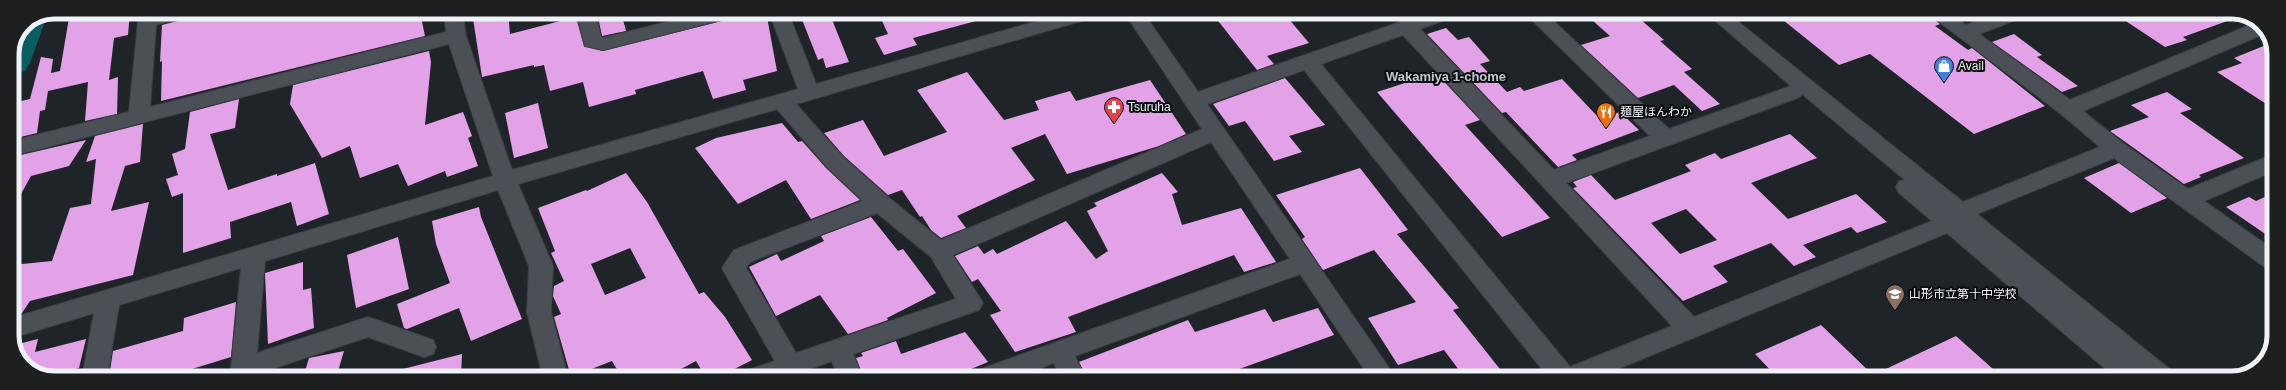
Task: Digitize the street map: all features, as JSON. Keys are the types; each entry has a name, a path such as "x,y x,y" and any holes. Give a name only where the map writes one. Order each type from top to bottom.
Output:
{"street":[{"path":"139,115 148,19"},
{"path":"454,19 456,36 505,180 541,266 539,312 554,371"},
{"path":"587,19 592,42 603,44 702,19"},
{"path":"781,19 809,92"},
{"path":"19,326 505,180 1066,19"},
{"path":"1138,19 1379,371"},
{"path":"1194,101 1309,63 1428,19"},
{"path":"1540,19 1664,137"},
{"path":"1706,19 1793,92 2154,371"},
{"path":"1722,19 1955,217 2126,371"},
{"path":"1945,19 2068,110 2116,149 2267,257"},
{"path":"1964,33 2001,19"},
{"path":"1406,26 1689,328"},
{"path":"2068,110 2257,30"},
{"path":"19,147 139,115 456,36"},
{"path":"1309,63 1558,371"},
{"path":"1550,180 1664,137 1793,92"},
{"path":"773,371 971,303 939,251 880,203 835,162 781,100"},
{"path":"939,251 1214,132"},
{"path":"1586,371 2116,149"},
{"path":"2187,199 2267,165"},
{"path":"790,365 734,268 742,256 880,203"},
{"path":"254,256 243,368 368,327 424,348"},
{"path":"1004,371 1305,263"},
{"path":"95,371 108,299"},
{"path":"840,349 848,371"},
{"path":"1060,351 1070,371"}],"building":[{"path":"69,19 129,19 128,35 114,38 109,80 118,77 117,114 85,121 88,82 48,91 45,110 40,111 37,133 19,137 19,102 30,99 41,57 53,59 51,73 60,71"},
{"path":"185,19 421,19 425,36 161,101 162,61 160,62 162,25"},
{"path":"473,19 509,19 510,34 568,19 577,19 584,46 603,51 729,19 767,19 777,71 743,80 746,90 713,99 703,71 635,90 636,94 589,107 583,82 550,91 544,65 534,67 534,65 482,77"},
{"path":"598,19 623,19 626,31 602,36"},
{"path":"802,19 832,19 849,62 826,68 823,58 818,60"},
{"path":"881,19 983,19 913,38 917,45 884,55 875,38 888,34"},
{"path":"1217,19 1289,19 1309,43 1267,56 1274,64 1257,70"},
{"path":"1591,19 1640,19 1664,40 1660,41 1692,69 1684,72 1720,104 1702,111 1674,85 1638,98 1581,45 1610,36"},
{"path":"1782,19 1934,19 1940,24 1935,26 1968,50 1972,48 2045,106 1974,134 1870,54 1839,65"},
{"path":"2123,19 2233,19 2183,37 2187,40 2165,47"},
{"path":"1446,28 1458,40 1469,37 1490,61 1480,64 1507,92 1520,87 1524,91 1562,79 1600,119 1620,112 1639,130 1572,155 1577,160 1558,167 1506,112 1502,113 1427,34"},
{"path":"2014,34 2042,55 2037,57 2078,86 2062,92 1992,42"},
{"path":"2266,45 2267,104 2217,72 2242,63 2234,58"},
{"path":"429,51 431,62 425,125 463,112 472,136 468,138 478,166 447,177 445,171 408,186 398,164 360,178 350,146 322,158 290,104 293,85"},
{"path":"967,72 1004,120 1039,110 1035,101 1070,91 1076,101 1150,80 1186,134 1159,146 1067,174 1045,134 1011,148 1035,180 957,216 966,228 941,238 931,230 922,216 920,217 902,190 888,195 844,156 824,133 863,120 884,156 947,132 917,90"},
{"path":"1436,73 1480,120 1465,125 1550,218 1502,237 1377,92"},
{"path":"1285,78 1325,125 1289,136 1302,152 1274,161 1245,121 1229,126 1213,104"},
{"path":"2167,92 2192,109 2180,113 2244,158 2199,175 2201,177 2184,184 2110,131 2149,117 2131,105"},
{"path":"239,99 235,128 210,134 228,190 315,163 329,214 297,226 291,202 230,222 231,238 183,253 183,193 172,197 166,179 178,175 172,154 185,149 190,112"},
{"path":"538,103 548,148 514,158 505,113"},
{"path":"782,123 798,142 802,141 826,168 860,200 811,219 786,180 738,204 695,148 716,138"},
{"path":"143,124 140,162 125,166 111,211 149,202 133,275 30,301 22,313 19,314 19,264 52,261 70,208 91,204 96,159 86,162 95,136"},
{"path":"1790,134 1817,158 1751,183 1788,219 1856,194 1887,222 1857,233 1851,227 1803,245 1816,257 1794,266 1771,243 1713,266 1728,282 1683,301 1573,188 1577,187 1573,182 1591,175 1615,200 1691,171 1685,165 1715,153 1721,159","holes":["1686,209 1717,240 1680,254 1651,223"]},
{"path":"86,140 69,166 31,176 19,197 19,155"},
{"path":"2119,163 2167,198 2131,213 2084,178"},
{"path":"1360,168 1408,230 1397,234 1459,308 1453,310 1501,371 1460,371 1444,350 1398,365 1368,318 1416,302 1374,250 1323,270 1302,239 1305,237 1276,195"},
{"path":"626,173 647,202 699,294 704,292 725,317 752,360 731,371 702,371 696,361 677,371 618,371 612,361 586,371 569,371 554,317 561,314 553,296 554,286 564,281 551,253 555,251 538,208 586,190 587,191","holes":["630,248 646,278 605,295 591,264"]},
{"path":"1162,173 1178,192 1172,194 1182,225 1241,208 1276,262 1244,272 1234,255 1068,317 1076,332 1015,352 990,315 1001,311 978,279 972,282 955,256 978,246 984,254 993,249 997,254 1066,221 1096,259 1108,251 1087,211 1097,206 1094,203"},
{"path":"2267,196 2267,235 2226,207 2249,197 2256,201"},
{"path":"479,207 481,217 522,319 471,341 459,308 407,329 404,328 397,304 450,283 436,244 432,221"},
{"path":"871,217 898,251 903,249 936,293 887,318 888,320 848,334 820,295 776,316 749,267 777,254 781,261 824,241 821,236"},
{"path":"398,237 409,289 356,308 347,255"},
{"path":"303,262 303,290 311,288 314,328 268,344 265,273"},
{"path":"236,302 231,357 186,371 110,371 113,351 183,331 184,318"},
{"path":"1318,308 1334,335 1234,371 1084,371 1079,362 1188,320 1195,332 1265,309 1273,322"},
{"path":"1821,325 1869,371 1771,371 1755,354"},
{"path":"965,332 988,362 966,371 861,371 856,358 863,356 861,353 896,341 901,354"},
{"path":"1956,336 1995,371 1882,371"},
{"path":"38,339 35,352 86,339 79,368 67,371 45,370 33,364 25,355 20,344"},
{"path":"344,351 338,371 305,371 309,358"},
{"path":"462,354 461,371 395,371"}],"place":[{"name":"Avail","path":"1944,83"},
{"name":"Tsuruha","path":"1114,124"},
{"name":"麺屋ほんわか","path":"1606,129"},
{"name":"山形市立第十中学校","path":"1895,311"}],"district":[{"name":"Wakamiya 1-chome","path":"1446,76"}]}
